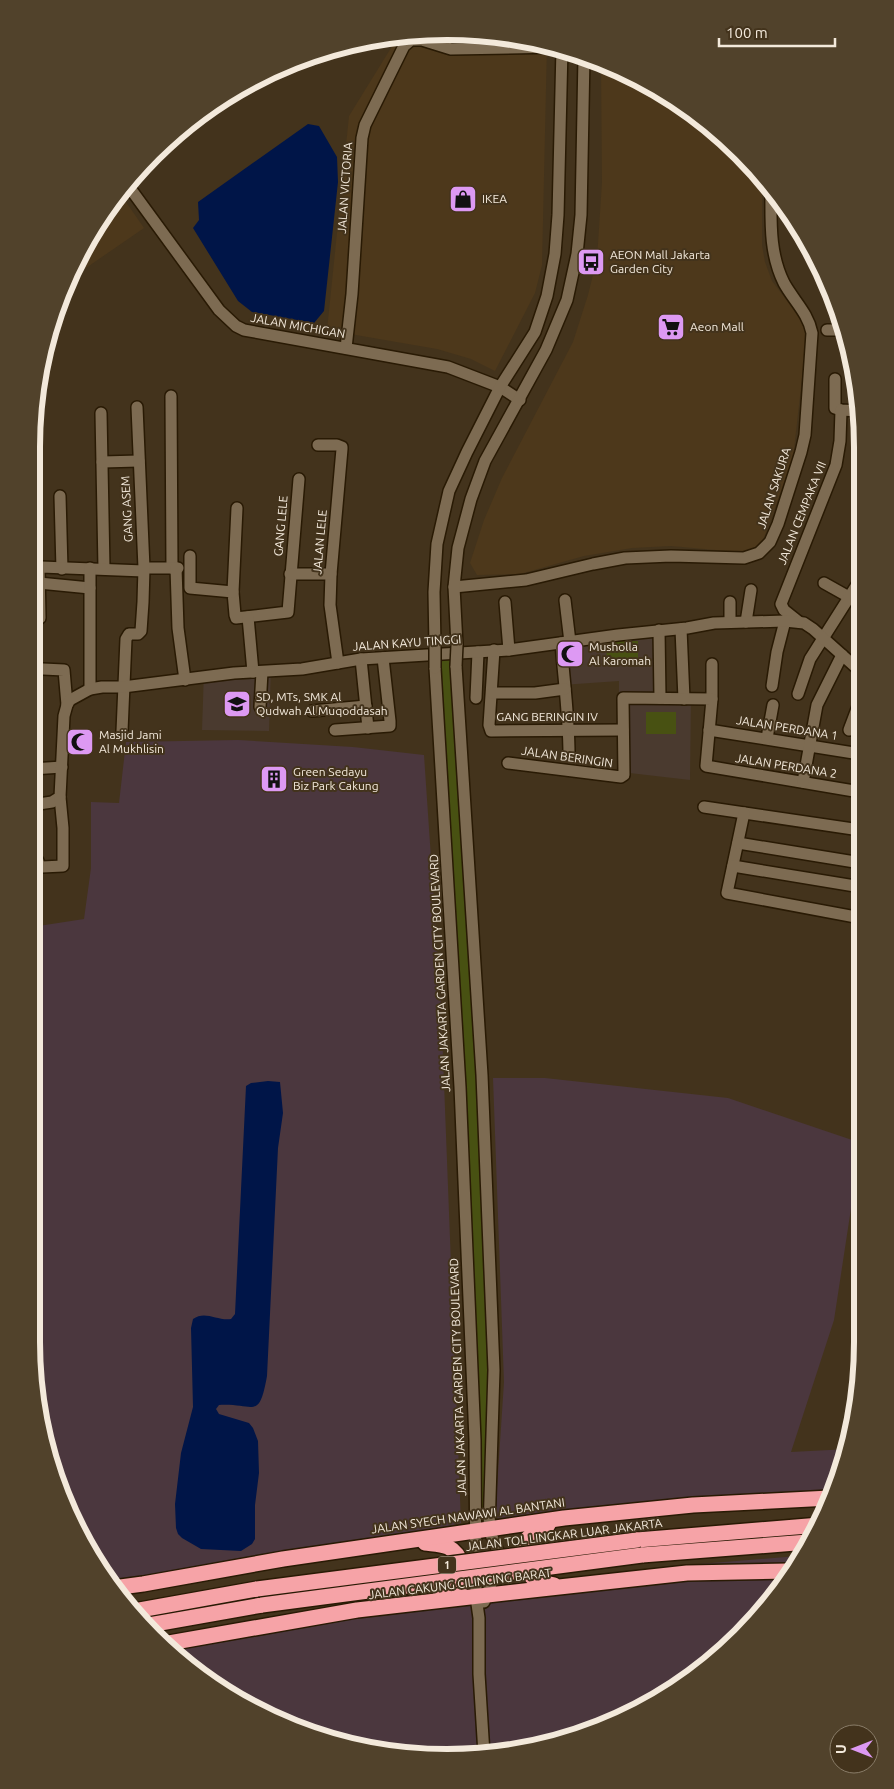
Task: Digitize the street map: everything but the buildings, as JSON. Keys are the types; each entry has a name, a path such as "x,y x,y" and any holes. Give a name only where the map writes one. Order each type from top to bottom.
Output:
{"highway":[{"name":"JALAN SYECH NAWAWI AL BANTANI","path":"122,1587 283,1559 564,1518 693,1505 823,1498"},
{"path":"564,1518 532,1533 523,1546 525,1570 530,1576 543,1583 565,1587 687,1573 784,1570"},
{"name":"JALAN TOL LINGKAR LUAR JAKARTA","path":"141,1610 257,1589 810,1526"},
{"path":"406,1540 449,1547 459,1558 462,1565 460,1585 457,1590 452,1594 415,1604"},
{"name":"JALAN TOL LINGKAR LUAR JAKARTA","path":"154,1624 262,1605 640,1547 801,1542"},
{"name":"JALAN CAKUNG CILINCING BARAT","path":"173,1642 357,1610 565,1587"}],"street":[{"name":"JALAN VICTORIA","path":"425,41 452,49 524,48"},
{"name":"JALAN VICTORIA","path":"346,348 352,294 362,138 365,125 404,46 409,42"},
{"name":"JALAN JAKARTA GARDEN CITY BOULEVARD","path":"481,1596 499,1563 499,1553 482,1530 475,1440 462,1117 435,668 434,592 437,544 449,491 500,388 535,332 547,296 555,254 558,215 562,57"},
{"name":"JALAN JAKARTA GARDEN CITY BOULEVARD","path":"484,1747 479,1674 479,1621 482,1530 494,1370 483,1117 456,666 457,645 454,588 458,548 471,499 485,461 520,400 552,338 568,300 577,254 581,215 584,64"},
{"name":"JALAN MICHIGAN","path":"132,190 219,310 236,326 244,330 448,367 500,388 520,400"},
{"name":"JALAN SAKURA","path":"454,588 526,580 625,558 671,556 744,558 759,553 770,542 795,475 805,435 812,333 806,314 785,284 776,264 771,232 771,200"},
{"path":"826,330 836,330"},
{"name":"JALAN CEMPAKA VII","path":"799,622 784,610 781,604 836,465 840,441 841,410 834,407 835,379"},
{"path":"171,396 174,568 178,628 185,680"},
{"name":"GANG ASEM","path":"123,687 126,638 129,634 138,634 141,629 144,569 137,407"},
{"path":"841,410 852,411"},
{"name":"GANG ASEM","path":"101,413 104,568"},
{"name":"JALAN LELE","path":"318,445 340,446 342,449 331,574 332,625 338,664"},
{"path":"102,462 139,461"},
{"name":"GANG LELE","path":"248,617 288,612 299,480"},
{"path":"60,496 62,569"},
{"path":"237,508 233,592 235,617 248,617 257,672 260,707"},
{"path":"190,556 190,588 233,592"},
{"path":"40,567 62,569 190,568"},
{"path":"90,568 90,689"},
{"path":"290,574 331,574"},
{"path":"40,583 90,588"},
{"path":"824,583 849,598"},
{"path":"746,622 751,590"},
{"path":"798,694 810,660 854,590"},
{"path":"565,600 565,689 569,755"},
{"path":"505,602 509,650"},
{"path":"730,602 730,622"},
{"path":"772,686 776,652 785,621"},
{"name":"JALAN KAYU TINGGI","path":"67,705 74,697 90,689 102,687 123,687 257,672 302,669 361,660 509,650 730,622 785,621 808,625 854,665"},
{"path":"682,628 684,699"},
{"path":"659,630 660,698"},
{"name":"GANG BERINGIN IV","path":"494,650 489,725 491,731 569,732 623,730"},
{"path":"476,698 478,652"},
{"path":"804,782 817,706 842,655"},
{"path":"335,730 388,727 390,724 383,658"},
{"path":"361,660 368,728"},
{"path":"709,730 712,699 712,664"},
{"path":"40,864 42,867 64,866 60,797 64,716 67,705 64,670 42,669"},
{"path":"122,731 123,687"},
{"path":"492,693 535,693 565,689"},
{"path":"623,730 623,698 712,699"},
{"path":"312,712 366,706"},
{"path":"767,738 773,706"},
{"path":"849,730 854,717"},
{"name":"JALAN BERINGIN","path":"508,763 619,778 623,776 623,730"},
{"name":"JALAN PERDANA 1","path":"709,730 854,753"},
{"name":"JALAN PERDANA 2","path":"709,730 705,764 708,768 854,791"},
{"path":"40,768 62,767"},
{"path":"40,803 52,802 60,797"},
{"path":"704,807 854,829"},
{"path":"744,813 728,894 854,917"},
{"path":"738,843 854,862"},
{"path":"733,866 854,887"},
{"path":"462,1117 483,1117"},
{"path":"473,1371 494,1370"}],"shaded area":[{"path":"447,40 474,41 500,43 547,53 542,265 535,293 495,371 471,359 437,349 327,330 349,116 394,43"},
{"path":"601,70 651,95 695,124 735,159 762,190 762,245 765,262 772,281 803,322 807,334 793,458 763,540 749,553 671,546 632,548 584,556 520,574 477,575 470,563 484,520 502,478 573,342 588,295 597,259 602,182"},
{"path":"124,199 144,228 80,272 95,243"},
{"path":"657,631 656,693 619,693 619,681 562,685 558,645"},
{"name":"SD, MTs, SMK Al Qudwah Al Muqoddasah","path":"251,666 271,666 269,731 202,730 204,672 231,668 232,680 252,679"},
{"path":"691,695 690,780 621,772 620,696"},
{"path":"238,740 353,747 424,755 441,1005 461,1523 281,1564 121,1586 95,1545 71,1498 54,1447 43,1395 41,1369 40,926 84,919 91,868 91,802 119,803 126,742"},
{"path":"493,1078 545,1078 728,1098 854,1141 854,1189 834,1320 791,1452 839,1450 819,1506 697,1513 495,1518 504,1382"},
{"path":"792,1556 770,1590 735,1630 695,1665 673,1680 627,1707 603,1718 552,1735 500,1746 447,1749 394,1746 342,1735 316,1727 291,1718 243,1694 199,1665 166,1636 287,1616 662,1567"}],"green space":[{"path":"606,641 638,641 638,662 607,662"},
{"path":"456,656 494,1370 490,1521 475,1531 435,657"},
{"path":"646,712 676,712 676,734 646,734"}],"water":[{"path":"308,124 319,126 337,157 338,182 324,311 314,323 252,312 238,301 193,228 199,220 198,202"},
{"path":"280,1082 283,1113 278,1148 267,1376 258,1404 253,1407 219,1405 216,1409 219,1414 249,1423 258,1441 259,1473 255,1505 255,1539 252,1544 241,1551 201,1549 182,1538 176,1528 175,1504 181,1453 193,1407 191,1328 193,1319 198,1316 231,1319 235,1314 246,1086 251,1083"}],"place":[{"name":"IKEA","path":"463,199"},
{"name":"AEON Mall Jakarta Garden City","path":"591,262"},
{"name":"Aeon Mall","path":"671,327"},
{"name":"Musholla Al Karomah","path":"570,654"},
{"name":"SD, MTs, SMK Al Qudwah Al Muqoddasah","path":"237,704"},
{"name":"Masjid Jami Al Mukhlisin","path":"80,742"},
{"name":"Green Sedayu Biz Park Cakung","path":"274,779"}]}
